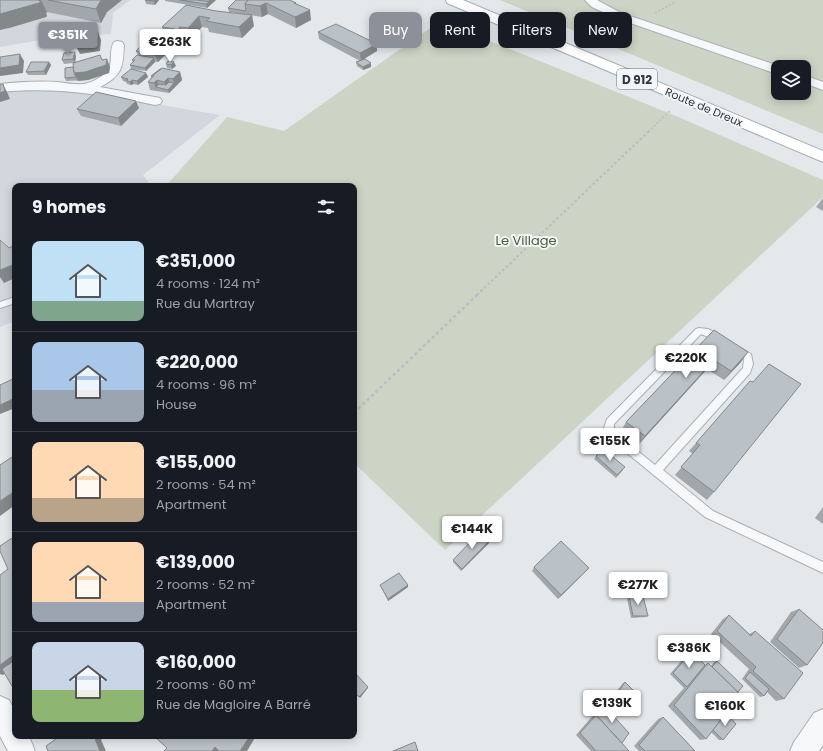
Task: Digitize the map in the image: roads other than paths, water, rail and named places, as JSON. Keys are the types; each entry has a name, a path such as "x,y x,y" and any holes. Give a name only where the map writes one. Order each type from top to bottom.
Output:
{"main road":[{"name":"Route de Dreux","path":"452,0 823,157"}],"street":[{"path":"592,0 596,5 617,15 771,68"},
{"path":"86,88 112,74 116,68 118,45"},
{"path":"811,82 823,86"},
{"path":"0,88 18,86 86,88 104,90 155,101"},
{"path":"0,709 12,732"},
{"path":"803,751 823,722"},
{"path":"16,739 22,751"}],"lane":[{"path":"0,305 12,301"},
{"path":"656,471 747,370 749,364 748,357 705,331 699,331 610,422 610,428 614,437 709,514 823,568"}],"park label":[{"name":"Le Village","path":"526,240"}]}
